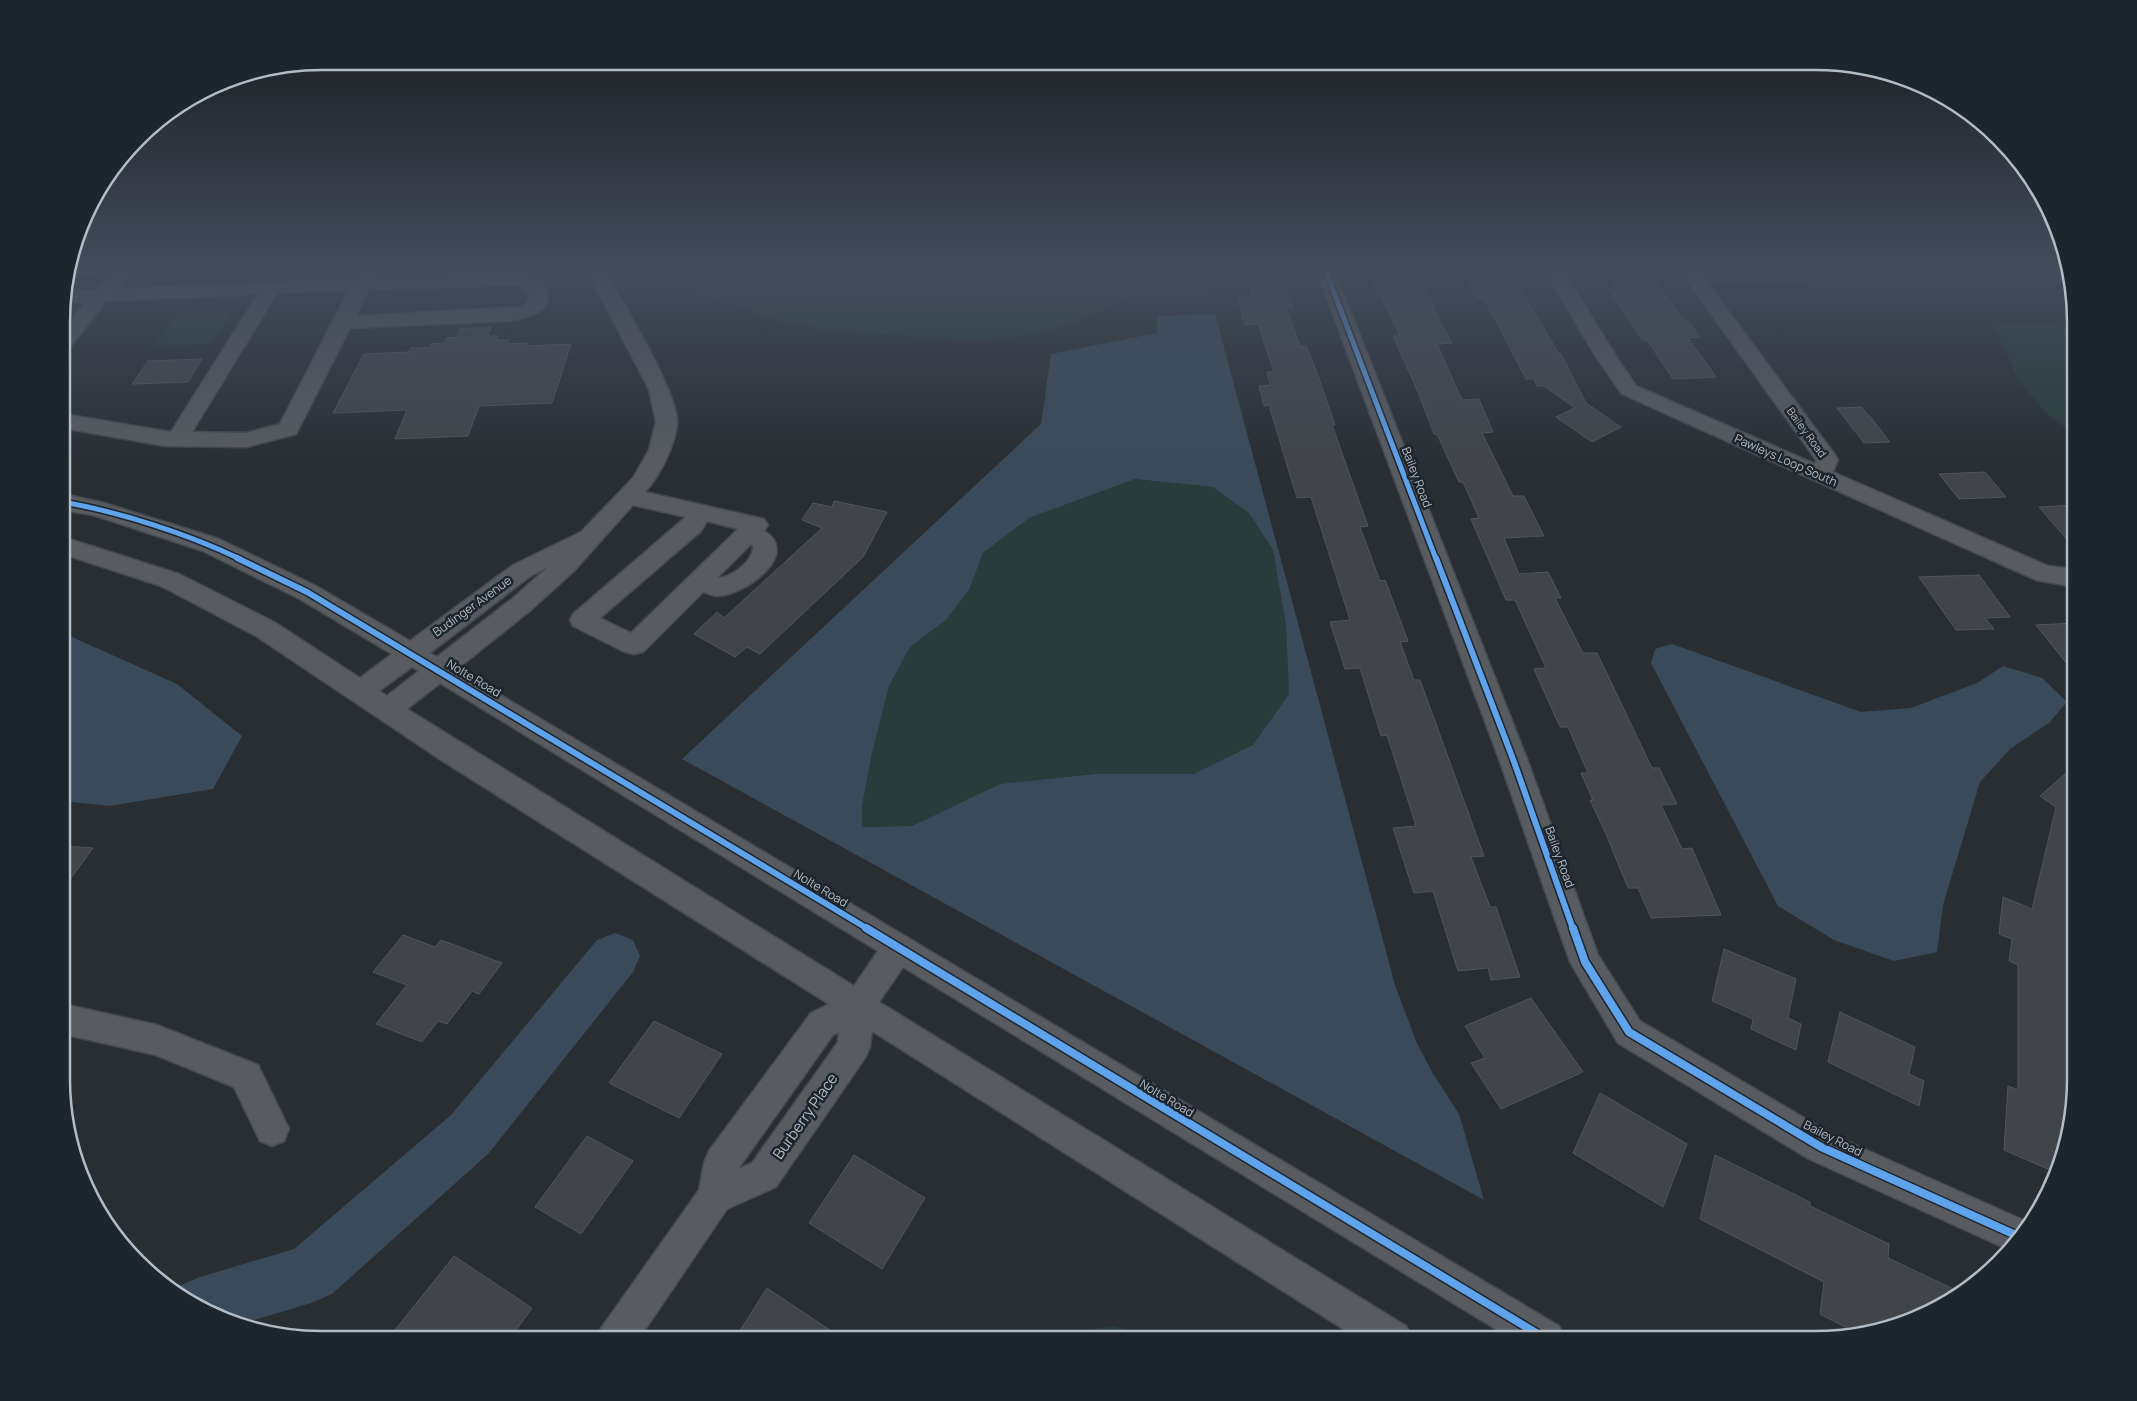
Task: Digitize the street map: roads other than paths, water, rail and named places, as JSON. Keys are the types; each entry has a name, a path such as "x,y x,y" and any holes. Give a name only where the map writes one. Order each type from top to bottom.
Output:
{"street":[{"path":"177,439 242,334"},
{"path":"70,422 165,439 246,440 288,429 338,334"},
{"name":"Budinger Avenue","path":"388,710 522,604 566,565 592,534 641,483 660,450 667,422 659,389 630,334"},
{"name":"Bailey Road","path":"1350,334 1513,758 1585,962 1630,1032 1821,1147 2013,1234"},
{"name":"Pawleys Loop South","path":"1592,334 1629,390 2044,574 2067,577"},
{"name":"Bailey Road","path":"1736,334 1827,460 1826,466 1820,475"},
{"path":"629,496 700,512 756,525 749,533 761,540 765,545 765,555 757,566 740,581 727,586 717,587 700,581 634,645 582,620 693,525 700,512"},
{"name":"Nolte Road","path":"70,503 96,508 211,546 307,592 410,652 898,949 1533,1331"},
{"name":"Budinger Avenue","path":"360,692 410,652 521,570 592,534"},
{"path":"70,548 170,580 265,629 452,752 1381,1331"},
{"name":"Burberry Place","path":"621,1331 715,1197 764,1175 854,1047 858,1006 898,949"},
{"path":"70,1020 157,1040 246,1076 272,1129"}],"water":[{"path":"1150,334 1220,334 1395,985 1416,1041 1432,1072 1459,1114 1484,1200 682,759 1041,424 1051,354","holes":["1135,479 1213,487 1249,513 1273,550 1286,625 1289,694 1253,745 1193,774 1095,774 1000,784 912,826 862,827 862,806 872,753 889,686 910,647 946,620 969,590 983,553 1029,518"]},
{"path":"70,636 177,684 242,736 213,789 109,806 70,802"},
{"path":"1672,644 1861,712 1911,708 1977,683 2003,666 2042,678 2067,702 2049,723 2010,749 1980,782 1943,905 1937,952 1894,961 1834,940 1778,906 1651,663 1655,649"}],"waterway":[{"path":"209,1304 311,1273 470,1134 615,956"}]}
